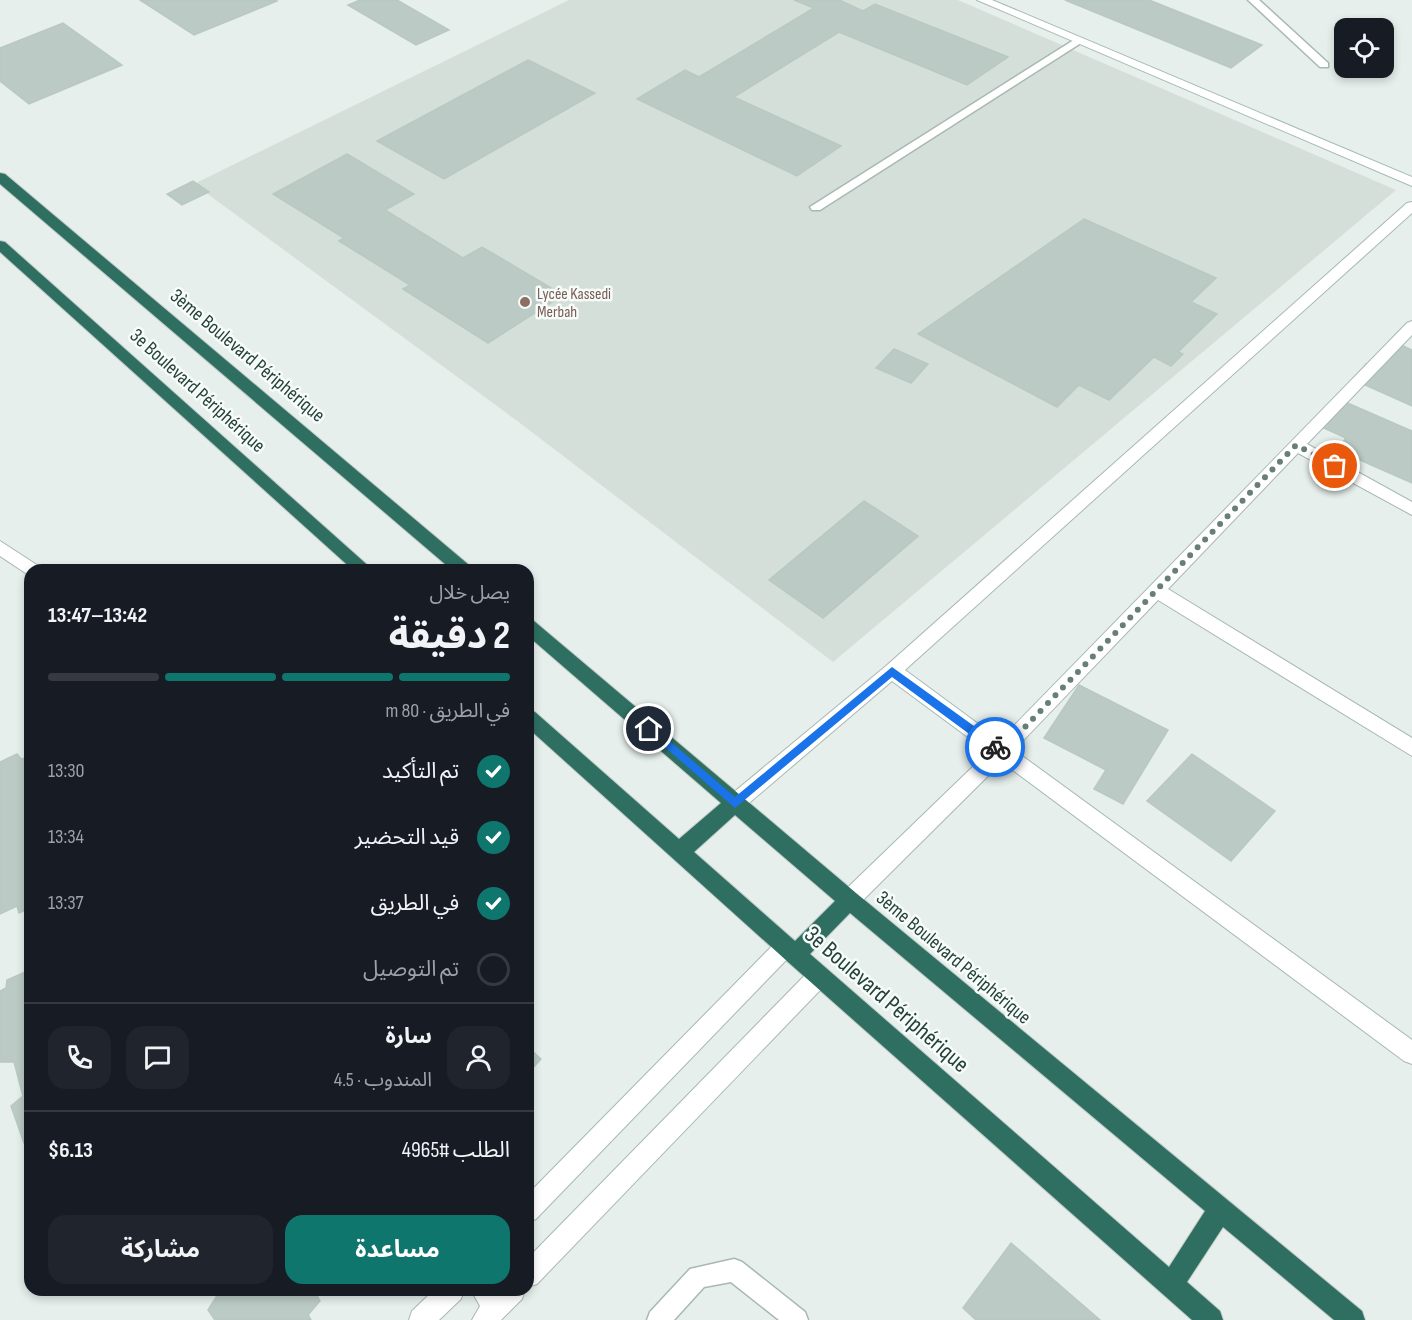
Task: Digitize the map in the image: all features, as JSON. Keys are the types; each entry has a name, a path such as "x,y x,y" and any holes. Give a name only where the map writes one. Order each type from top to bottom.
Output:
{"highway":[{"name":"3ème Boulevard Périphérique","path":"0,177 456,564"},
{"name":"3e Boulevard Périphérique","path":"0,245 357,564"},
{"name":"3ème Boulevard Périphérique","path":"534,631 849,900 1353,1320"},
{"name":"3e Boulevard Périphérique","path":"534,722 1211,1320"},
{"path":"679,852 735,803"},
{"path":"790,950 849,900"},
{"path":"1171,1285 1220,1209"}],"street":[{"path":"983,0 1412,182"},
{"path":"735,803 892,671 1412,206"},
{"path":"849,900 1001,752 1412,326"},
{"path":"1296,445 1412,509"},
{"path":"0,547 24,565"},
{"path":"1157,591 1412,748"},
{"path":"892,671 1412,1053"},
{"path":"534,1205 790,950"},
{"path":"534,1269 819,976"},
{"path":"421,1320 446,1296"}],"lane":[{"path":"1253,0 1324,65"},
{"path":"816,207 1077,41"},
{"path":"658,1320 698,1277 734,1270 797,1320"}],"shaded area":[{"path":"569,0 958,0 1396,190 833,662 516,420 194,184"}],"building":[{"path":"140,0 276,0 277,1 194,35"},
{"path":"360,0 397,0 449,30 416,45 348,5"},
{"path":"794,0 839,0 863,11 875,4 1008,57 967,85 839,32 734,97 841,146 797,176 637,99 685,70 699,77 814,8"},
{"path":"1065,0 1149,0 1262,45 1231,68"},
{"path":"63,23 122,65 29,104 0,81 0,48"},
{"path":"528,60 595,93 444,179 377,141"},
{"path":"347,154 414,194 385,210 463,258 482,247 563,295 488,343 403,289 410,285 339,241 344,238 273,194"},
{"path":"193,181 209,192 182,205 167,194"},
{"path":"1084,219 1216,278 1191,302 1217,314 1178,352 1183,354 1171,366 1154,357 1109,400 1079,385 1057,407 918,334"},
{"path":"1397,343 1412,350 1412,406 1354,380 1366,364 1377,368"},
{"path":"894,349 928,364 911,383 876,368"},
{"path":"1336,398 1412,431 1412,483 1337,450 1346,438 1317,425"},
{"path":"864,501 918,536 823,618 769,580"},
{"path":"1079,685 1168,730 1123,804 1094,789 1106,770 1044,738"},
{"path":"17,754 21,759 24,758 24,911 19,913 17,906 0,914 0,762"},
{"path":"1192,754 1275,811 1231,861 1147,801"},
{"path":"24,973 24,1143 11,1106 23,1096 14,1062 0,1062 0,991 6,988 7,980"},
{"path":"534,1053 541,1059 534,1067"},
{"path":"1011,1243 1100,1320 976,1320 963,1308"},
{"path":"217,1296 317,1296 320,1301 308,1315 311,1320 215,1320 208,1310"}],"way so far":[{"path":"995,747 1001,752 1296,445 1335,466"}],"place":[{"name":"Lycée Kassedi Merbah","path":"525,302"}],"route":[{"path":"649,729 735,803 892,671 995,747"}]}
